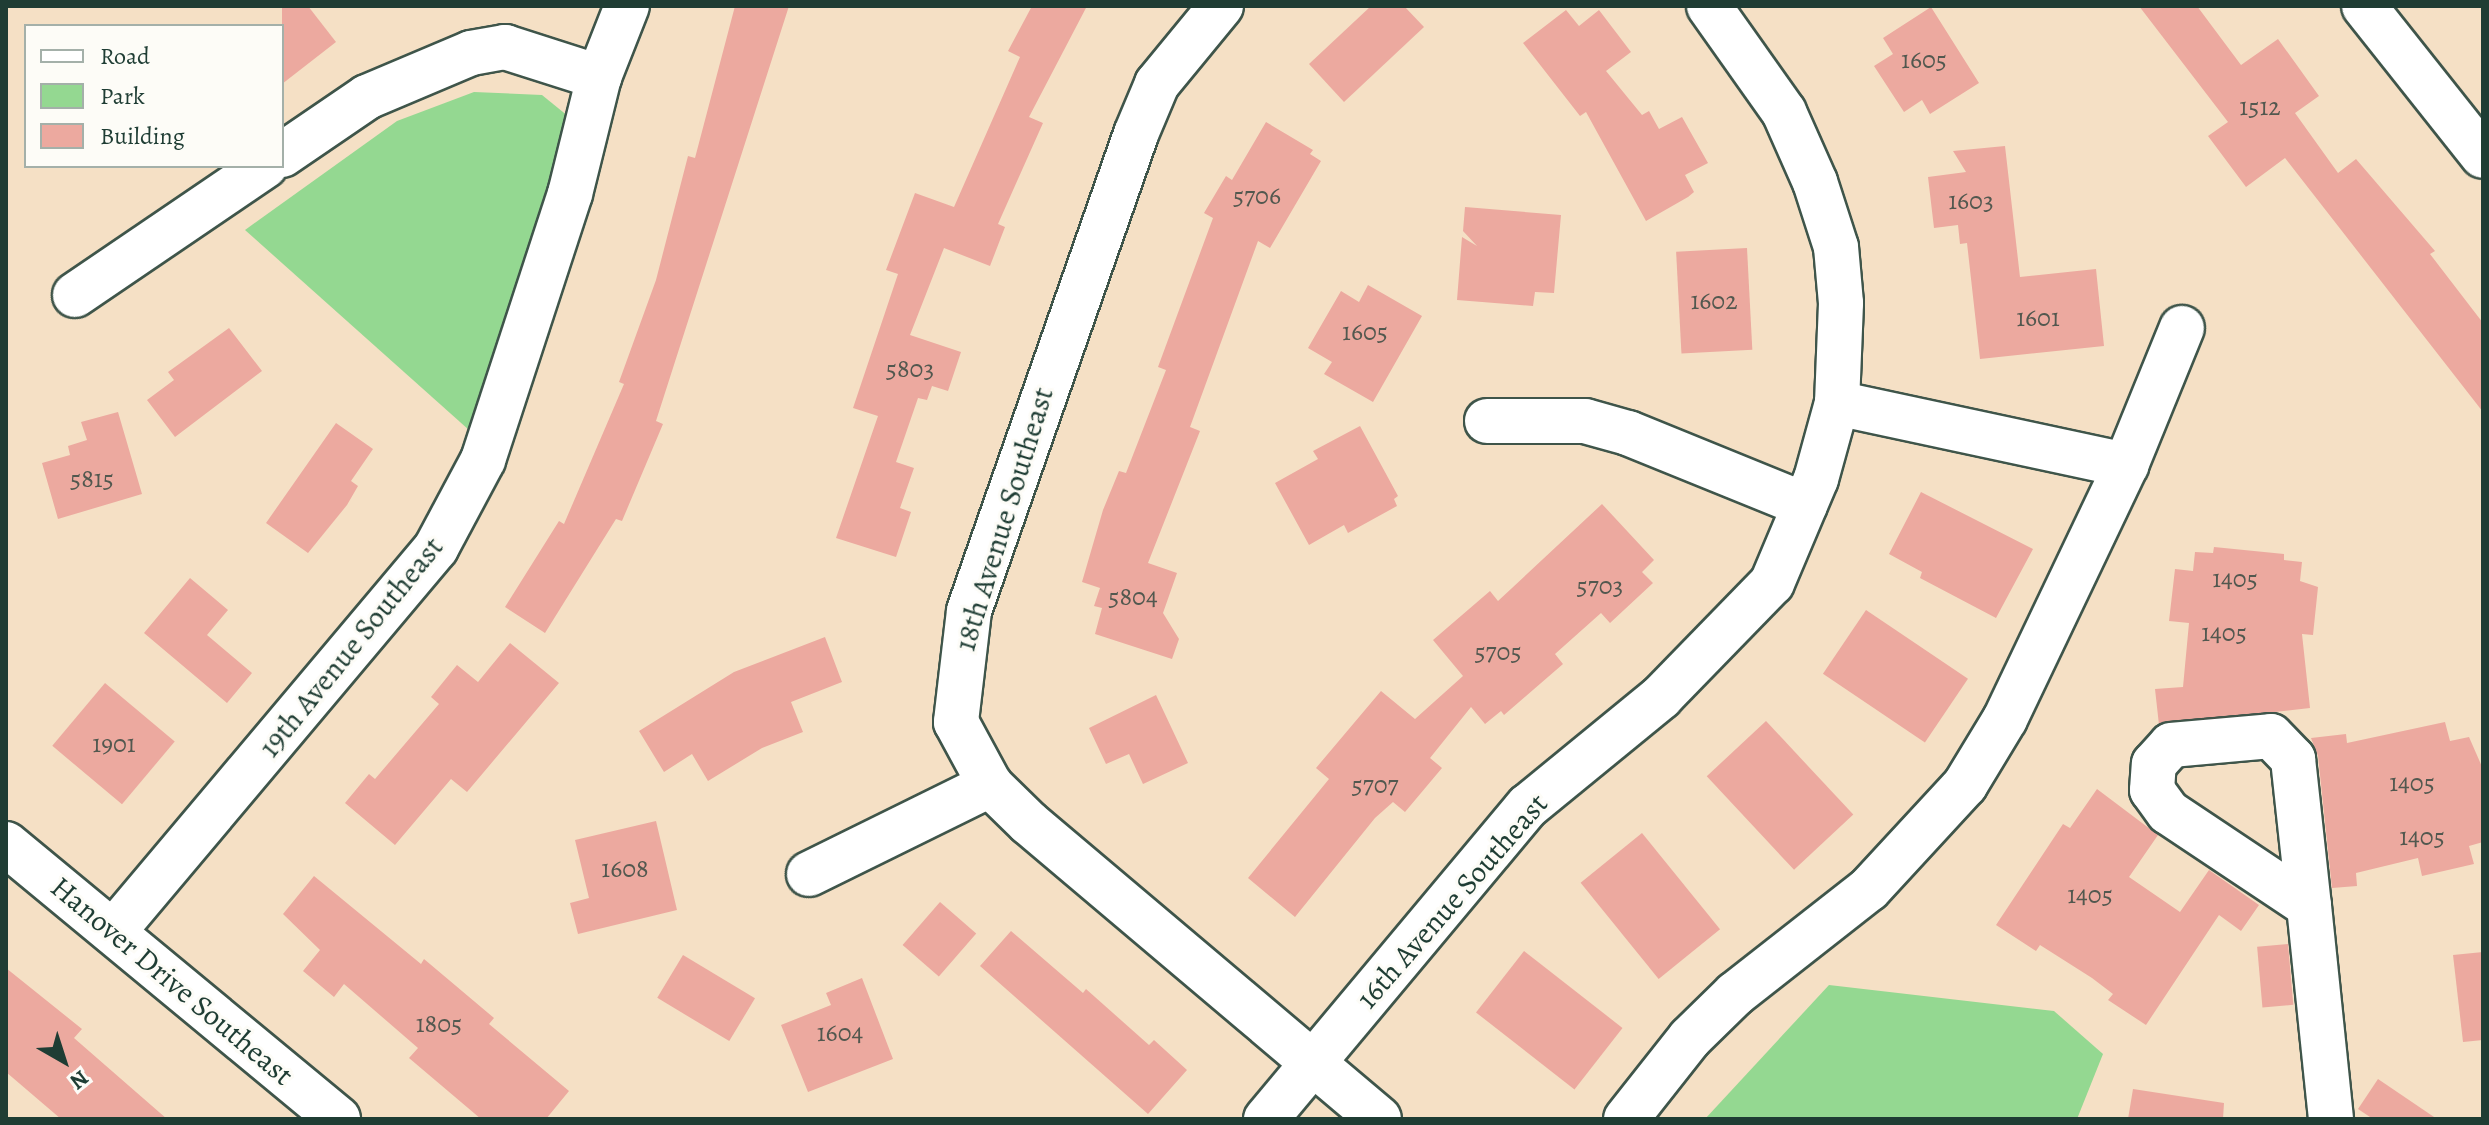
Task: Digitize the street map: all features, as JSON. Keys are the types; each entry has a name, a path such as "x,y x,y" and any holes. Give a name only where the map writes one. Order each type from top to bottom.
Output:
{"street":[{"name":"19th Avenue Southeast","path":"113,932 436,548 483,460 570,194 599,77 627,6"},
{"name":"18th Avenue Southeast","path":"1221,6 1157,84 1141,122 969,611 956,722 990,785 1379,1119"},
{"name":"16th Avenue Southeast","path":"1312,1062 1528,806 1661,697 1772,583 1805,505 1837,403 1841,303 1836,247 1815,182 1784,112 1709,6"},
{"path":"2364,6 2483,156"},
{"path":"284,154 367,97 471,53 505,47 599,77"},
{"path":"75,295 262,168"},
{"path":"1626,1119 1690,1038 1735,994 1869,889 1965,785 2005,719 2126,465 2182,328"},
{"path":"1837,403 2126,465"},
{"path":"1487,421 1585,421 1628,433 1805,505"},
{"path":"809,874 990,785"},
{"name":"Hanover Drive Southeast","path":"6,844 338,1119"},
{"path":"2309,906 2331,1119"},
{"path":"1266,1119 1312,1062"}],"green space":[{"path":"474,92 542,95 574,121 560,199 469,430 245,230 397,121"},
{"path":"1829,985 2054,1011 2103,1054 2077,1119 1705,1119"}],"building":[{"path":"282,6 308,6 336,42 284,82 284,24"},
{"path":"735,6 789,6 656,421 663,424 622,521 616,519 545,633 505,607 559,521 564,524 624,384 619,382 656,280 688,156 695,158"},
{"path":"1032,6 1087,6 1029,117 1043,123 998,224 1005,227 990,266 944,248 910,335 961,352 948,391 932,386 927,400 918,398 896,462 914,468 900,508 911,512 896,557 836,538 878,416 853,408 898,274 886,270 915,193 954,207 1020,57 1008,51"},
{"path":"1371,6 1404,6 1424,27 1344,102 1309,64"},
{"path":"2139,6 2197,6 2241,65 2278,39 2319,96 2295,113 2338,173 2356,159 2435,251 2430,254 2483,323 2483,412 2285,158 2246,187 2208,136 2228,122"},
{"path":"1931,7 1979,83 1930,114 1922,100 1904,112 1874,66 1893,54 1883,38"},
{"path":"1566,10 1579,26 1599,10 1631,52 1606,71 1642,115 1649,111 1659,129 1682,117 1708,163 1685,175 1694,192 1646,221 1586,112 1580,116 1523,43"},
{"path":"1266,122 1313,150 1310,154 1321,161 1270,248 1258,241 1190,427 1200,431 1148,563 1177,573 1163,613 1179,639 1172,659 1095,634 1102,608 1094,606 1100,588 1082,582 1103,510 1119,471 1126,473 1166,370 1158,367 1213,218 1204,213 1226,176 1232,180"},
{"path":"2005,146 2020,277 2096,269 2104,346 1980,359 1967,243 1960,244 1958,225 1934,228 1928,177 1966,172 1953,151"},
{"path":"1465,207 1561,215 1554,293 1535,292 1533,306 1457,300 1462,237 1477,246 1463,231"},
{"path":"1747,248 1752,350 1681,354 1676,252"},
{"path":"1368,285 1422,316 1373,402 1324,374 1332,362 1308,348 1341,291 1359,302"},
{"path":"229,328 262,371 175,437 147,400 174,380 168,372"},
{"path":"118,412 142,494 58,519 42,463 70,455 68,446 87,440 81,422"},
{"path":"336,423 373,449 351,481 358,486 347,505 308,553 266,523"},
{"path":"1360,426 1398,496 1394,499 1397,506 1348,533 1344,525 1309,545 1275,483 1318,459 1313,451"},
{"path":"1921,492 2033,549 1996,618 1920,578 1922,572 1889,554"},
{"path":"1602,504 1654,560 1642,572 1653,583 1610,623 1601,613 1555,654 1563,664 1504,715 1501,711 1485,724 1471,707 1430,758 1442,768 1405,812 1393,802 1375,818 1295,917 1248,878 1329,779 1316,768 1381,691 1415,719 1463,676 1433,640 1490,591 1498,601"},
{"path":"2214,547 2284,554 2284,560 2302,562 2300,581 2318,587 2313,635 2302,634 2310,708 2159,725 2155,689 2183,687 2189,623 2169,621 2175,569 2193,571 2195,552 2213,553"},
{"path":"190,578 228,610 207,635 252,673 227,703 144,633"},
{"path":"1866,610 1968,679 1925,743 1823,674"},
{"path":"825,637 842,682 791,702 803,732 762,748 708,781 692,754 664,772 639,731 734,672"},
{"path":"510,643 559,683 467,792 451,779 395,845 345,803 369,774 375,779 439,704 431,697 457,665 478,682"},
{"path":"105,683 175,741 122,804 52,746"},
{"path":"1156,695 1188,763 1143,784 1129,754 1106,764 1089,728"},
{"path":"1766,721 1853,815 1794,870 1707,776"},
{"path":"2445,722 2450,741 2469,737 2483,769 2483,842 2469,846 2474,864 2422,876 2418,858 2356,873 2357,886 2332,888 2318,756 2311,738 2346,734 2347,743"},
{"path":"2097,789 2158,835 2129,877 2180,912 2209,870 2259,905 2241,931 2219,915 2146,1025 2108,1000 2113,994 2092,978 2040,945 2036,951 1996,925 2063,824 2070,828"},
{"path":"656,821 677,910 578,934 570,903 589,898 575,840"},
{"path":"1642,833 1720,929 1659,979 1581,883"},
{"path":"314,876 421,964 424,959 494,1018 489,1024 569,1091 546,1119 481,1119 409,1058 418,1048 344,984 334,997 303,971 320,950 283,914"},
{"path":"940,902 976,933 939,977 903,945"},
{"path":"1011,931 1083,993 1086,989 1149,1045 1154,1040 1187,1070 1148,1114 980,966"},
{"path":"2288,944 2293,1005 2262,1007 2257,947"},
{"path":"1524,951 1623,1028 1574,1089 1476,1012"},
{"path":"2483,952 2483,1040 2463,1042 2453,955"},
{"path":"683,955 755,998 729,1041 657,998"},
{"path":"6,968 82,1029 74,1038 167,1119 61,1119 6,1072"},
{"path":"862,978 893,1059 808,1092 781,1025 831,1005 826,993"},
{"path":"2378,1079 2437,1119 2373,1119 2358,1109"},
{"path":"2133,1089 2224,1103 2223,1119 2128,1119"}]}
